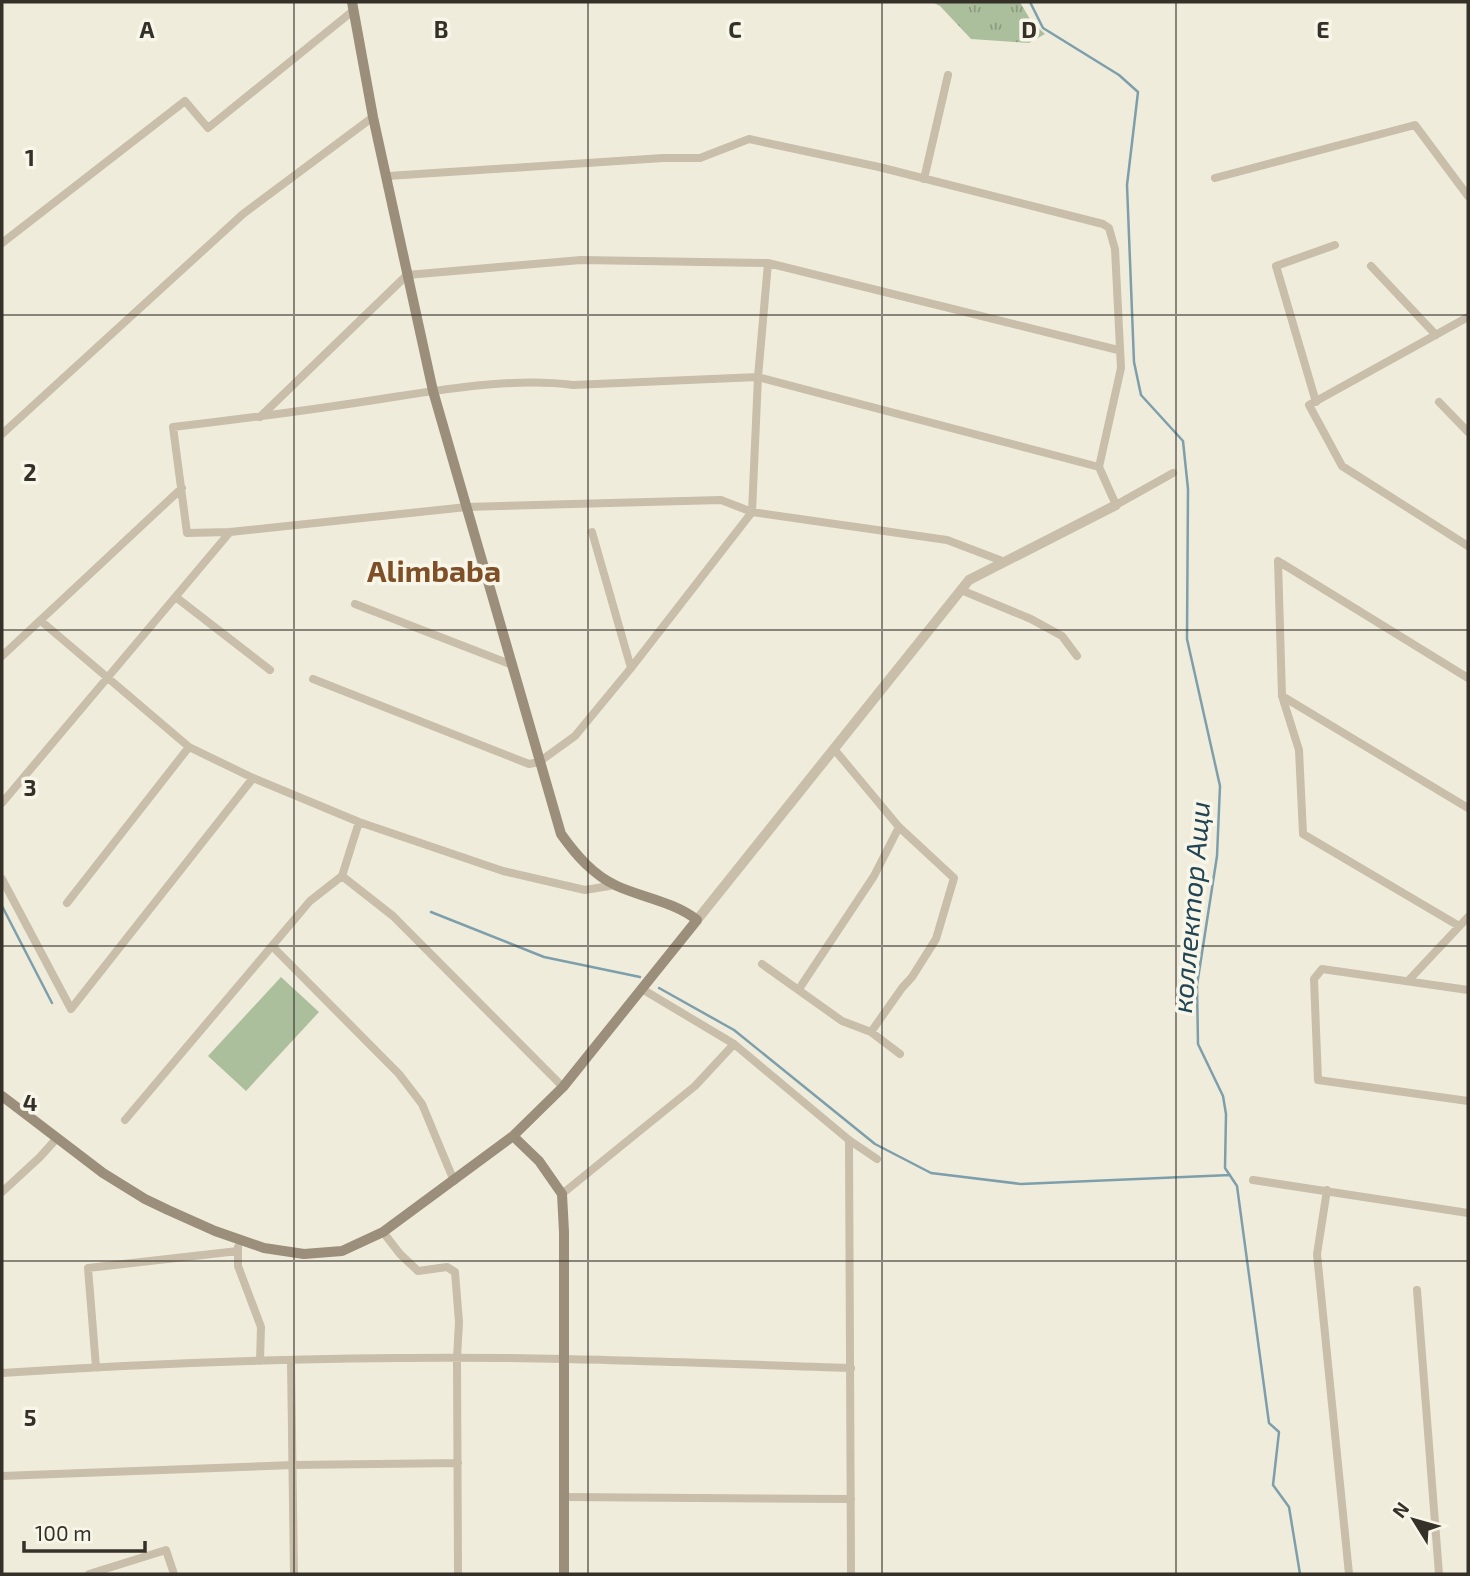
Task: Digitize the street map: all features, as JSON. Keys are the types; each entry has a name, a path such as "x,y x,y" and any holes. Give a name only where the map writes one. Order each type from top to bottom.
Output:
{"main road":[{"path":"2,1096 103,1173 145,1199 238,1245 319,1254 350,1249 383,1232 513,1136 563,1087 697,920 685,910 615,885 582,862 561,834 433,391 373,117 353,6"},
{"path":"513,1136 539,1161 562,1194 564,1574"}],"street":[{"path":"2,243 185,101 208,128 353,6"},
{"path":"924,178 948,75"},
{"path":"2,434 243,214 373,117"},
{"path":"1215,178 1415,124 1468,196"},
{"path":"388,176 663,158 700,158 749,139 924,178 1103,224 1109,228 1115,249 1118,351 1121,368 1099,467 1116,505"},
{"path":"1316,401 1276,266 1335,245"},
{"path":"260,418 407,275 582,260 768,263 1118,351"},
{"path":"313,679 529,764 539,762 575,736 752,512 758,377 768,263"},
{"path":"1371,266 1436,335"},
{"path":"1468,317 1309,405 1342,466 1468,546"},
{"path":"1005,562 947,540 752,512 722,500 467,507 230,533 187,533 173,427 260,418 433,391 544,381 572,385 758,377 1099,467"},
{"path":"1439,402 1468,432"},
{"path":"697,920 969,580 1173,473"},
{"path":"2,656 181,488"},
{"path":"592,532 631,668"},
{"path":"2,803 230,533"},
{"path":"1459,926 1303,834 1299,750 1282,696 1278,561 1468,678"},
{"path":"961,590 1031,618 1062,636 1077,656"},
{"path":"177,598 270,670"},
{"path":"355,604 510,664"},
{"path":"41,621 189,747 253,778 359,822 503,871 584,890 615,885"},
{"path":"1282,696 1468,808"},
{"path":"67,903 189,747"},
{"path":"834,749 899,827 954,878 936,939 912,978 871,1032"},
{"path":"2,879 71,1009 253,778"},
{"path":"125,1119 310,901 342,876 359,822"},
{"path":"799,989 874,876 899,827"},
{"path":"342,876 393,916 563,1087"},
{"path":"1408,981 1468,917"},
{"path":"273,947 398,1074 422,1104 454,1181"},
{"path":"762,964 842,1021 871,1032 900,1054"},
{"path":"1468,990 1322,969 1314,979 1318,1080 1468,1101"},
{"path":"642,989 734,1044 849,1140 877,1159"},
{"path":"562,1194 695,1086 734,1044"},
{"path":"2,1192 57,1138"},
{"path":"849,1140 851,1574"},
{"path":"1253,1180 1468,1213"},
{"path":"1327,1190 1317,1254 1349,1574"},
{"path":"383,1232 418,1271 447,1267 455,1272 459,1322 458,1574"},
{"path":"96,1367 88,1268 238,1245 239,1266 261,1327 260,1361"},
{"path":"1417,1290 1439,1574"},
{"path":"2,1373 260,1361 457,1358 851,1368"},
{"path":"291,1361 294,1574"},
{"path":"2,1476 293,1465 458,1463"},
{"path":"564,1497 851,1499"},
{"path":"89,1574 166,1550 174,1574"}],"green space":[{"path":"932,2 1020,2 1031,21 1045,34 1029,43 971,39 940,6"},
{"path":"281,977 319,1012 246,1091 208,1056"}],"waterway":[{"name":"коллектор Ащи","path":"1030,2 1043,28 1119,75 1138,92 1127,185 1134,362 1141,395 1183,441 1188,489 1187,639 1220,786 1217,856 1197,985 1198,1044 1223,1096 1226,1114 1225,1168 1237,1186 1269,1423 1279,1432 1273,1485 1289,1507 1300,1574"},
{"path":"2,906 52,1003"},
{"path":"431,912 544,957 640,977"},
{"path":"659,988 734,1030 875,1144 931,1173 1021,1184 1230,1175"}],"district":[{"name":"Alimbaba","path":"434,570"}]}
